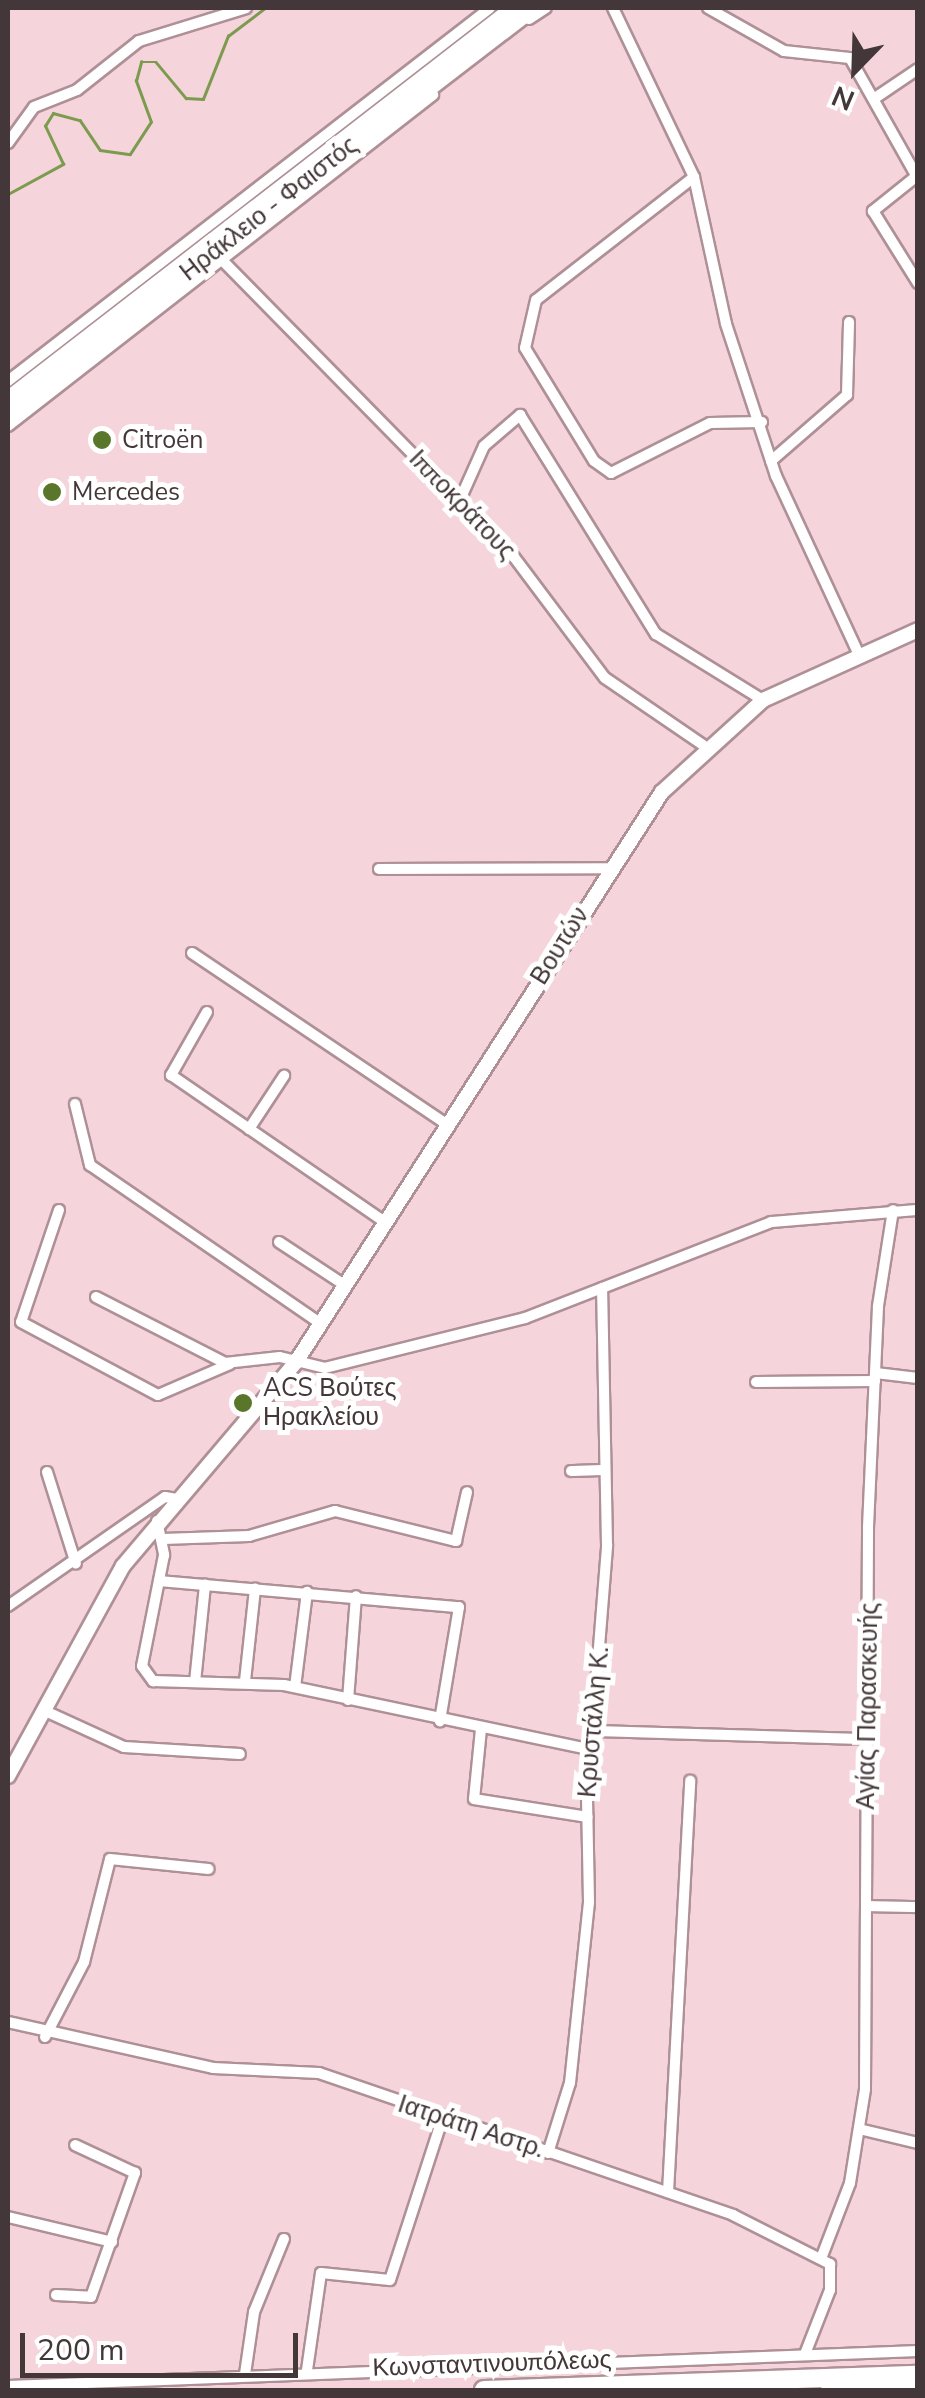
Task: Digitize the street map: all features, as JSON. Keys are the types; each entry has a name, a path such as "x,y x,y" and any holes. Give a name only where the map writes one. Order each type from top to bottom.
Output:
{"highway":[{"path":"484,2390 918,2375"},
{"path":"830,2390 918,2389"}],"main road":[{"name":"Ηράκλειο - Φαιστός","path":"8,398 512,8"},
{"name":"Ηράκλειο - Φαιστός","path":"8,412 532,8"},
{"path":"349,117 378,109"},
{"path":"233,222 247,195"},
{"name":"Βουτών","path":"8,1776 43,1710 157,1521 296,1362 609,868 704,745 762,700 858,653 918,630"}],"street":[{"path":"8,143 34,106 77,90 139,41 246,8"},
{"path":"8,382 490,8"},
{"path":"8,426 546,8"},
{"path":"614,8 694,177 726,324 762,422 771,461 858,653"},
{"path":"708,8 784,51 850,58 917,175 873,211 918,283"},
{"path":"874,98 918,70"},
{"path":"694,177 541,294 525,321 525,348 594,461 612,473 710,423 762,422"},
{"name":"Ιπποκράτους","path":"221,258 459,502 605,678 704,745"},
{"path":"771,461 848,395 849,322"},
{"path":"459,502 484,446 520,416 656,634 762,700"},
{"path":"379,869 609,868"},
{"path":"192,953 448,1125"},
{"path":"207,1012 170,1073 386,1223"},
{"path":"249,1129 284,1076"},
{"path":"75,1104 90,1164 321,1324"},
{"path":"60,1210 20,1322 158,1395 230,1364 296,1362 325,1368 399,1352 602,1288 771,1222 918,1210"},
{"name":"Αγίας Παρασκευής","path":"822,2256 850,2183 858,2129 869,1906 864,1739 876,1377 893,1210"},
{"path":"279,1242 346,1286"},
{"name":"Κρυστάλλη Κ.","path":"548,2152 572,2064 588,1817 604,1470 602,1288"},
{"path":"96,1297 230,1364"},
{"path":"756,1382 918,1378"},
{"path":"571,1471 604,1470"},
{"path":"47,1472 76,1564"},
{"path":"163,1540 250,1536 335,1510 456,1541 467,1492"},
{"path":"8,1606 76,1564 165,1497 177,1498"},
{"path":"157,1521 163,1540 144,1674 195,1682 295,1686 440,1721 592,1750"},
{"path":"159,1581 356,1596 462,1610 440,1721"},
{"path":"195,1682 205,1585"},
{"path":"245,1682 255,1589"},
{"path":"295,1686 307,1592"},
{"path":"348,1700 356,1596"},
{"path":"43,1710 124,1747 240,1754"},
{"path":"480,1729 474,1799 588,1817"},
{"path":"593,1731 864,1739"},
{"path":"668,2192 690,1781"},
{"path":"45,2037 84,1962 110,1860 208,1869"},
{"path":"869,1906 918,1908"},
{"name":"Ιατράτη Αστρ.","path":"8,2022 45,2037 213,2068 310,2071 668,2192 822,2256"},
{"path":"308,2370 321,2273 388,2282 443,2117"},
{"path":"858,2129 918,2143"},
{"path":"56,2295 88,2299 112,2242 134,2168 75,2146"},
{"path":"8,2216 112,2242"},
{"path":"245,2374 257,2300 284,2239"},
{"path":"806,2354 832,2282 822,2256"},
{"name":"Κωνσταντινουπόλεως","path":"8,2386 308,2370 918,2352"}],"waterway":[{"path":"8,194 63,164 45,126 53,113 80,120 100,150 130,154 151,122 136,81 141,62 156,62 186,98 203,99 228,36 265,8"}],"place":[{"name":"Citroën","path":"102,440"},
{"name":"Mercedes","path":"52,492"},
{"name":"ACS Βούτες Ηρακλείου","path":"243,1403"}]}
